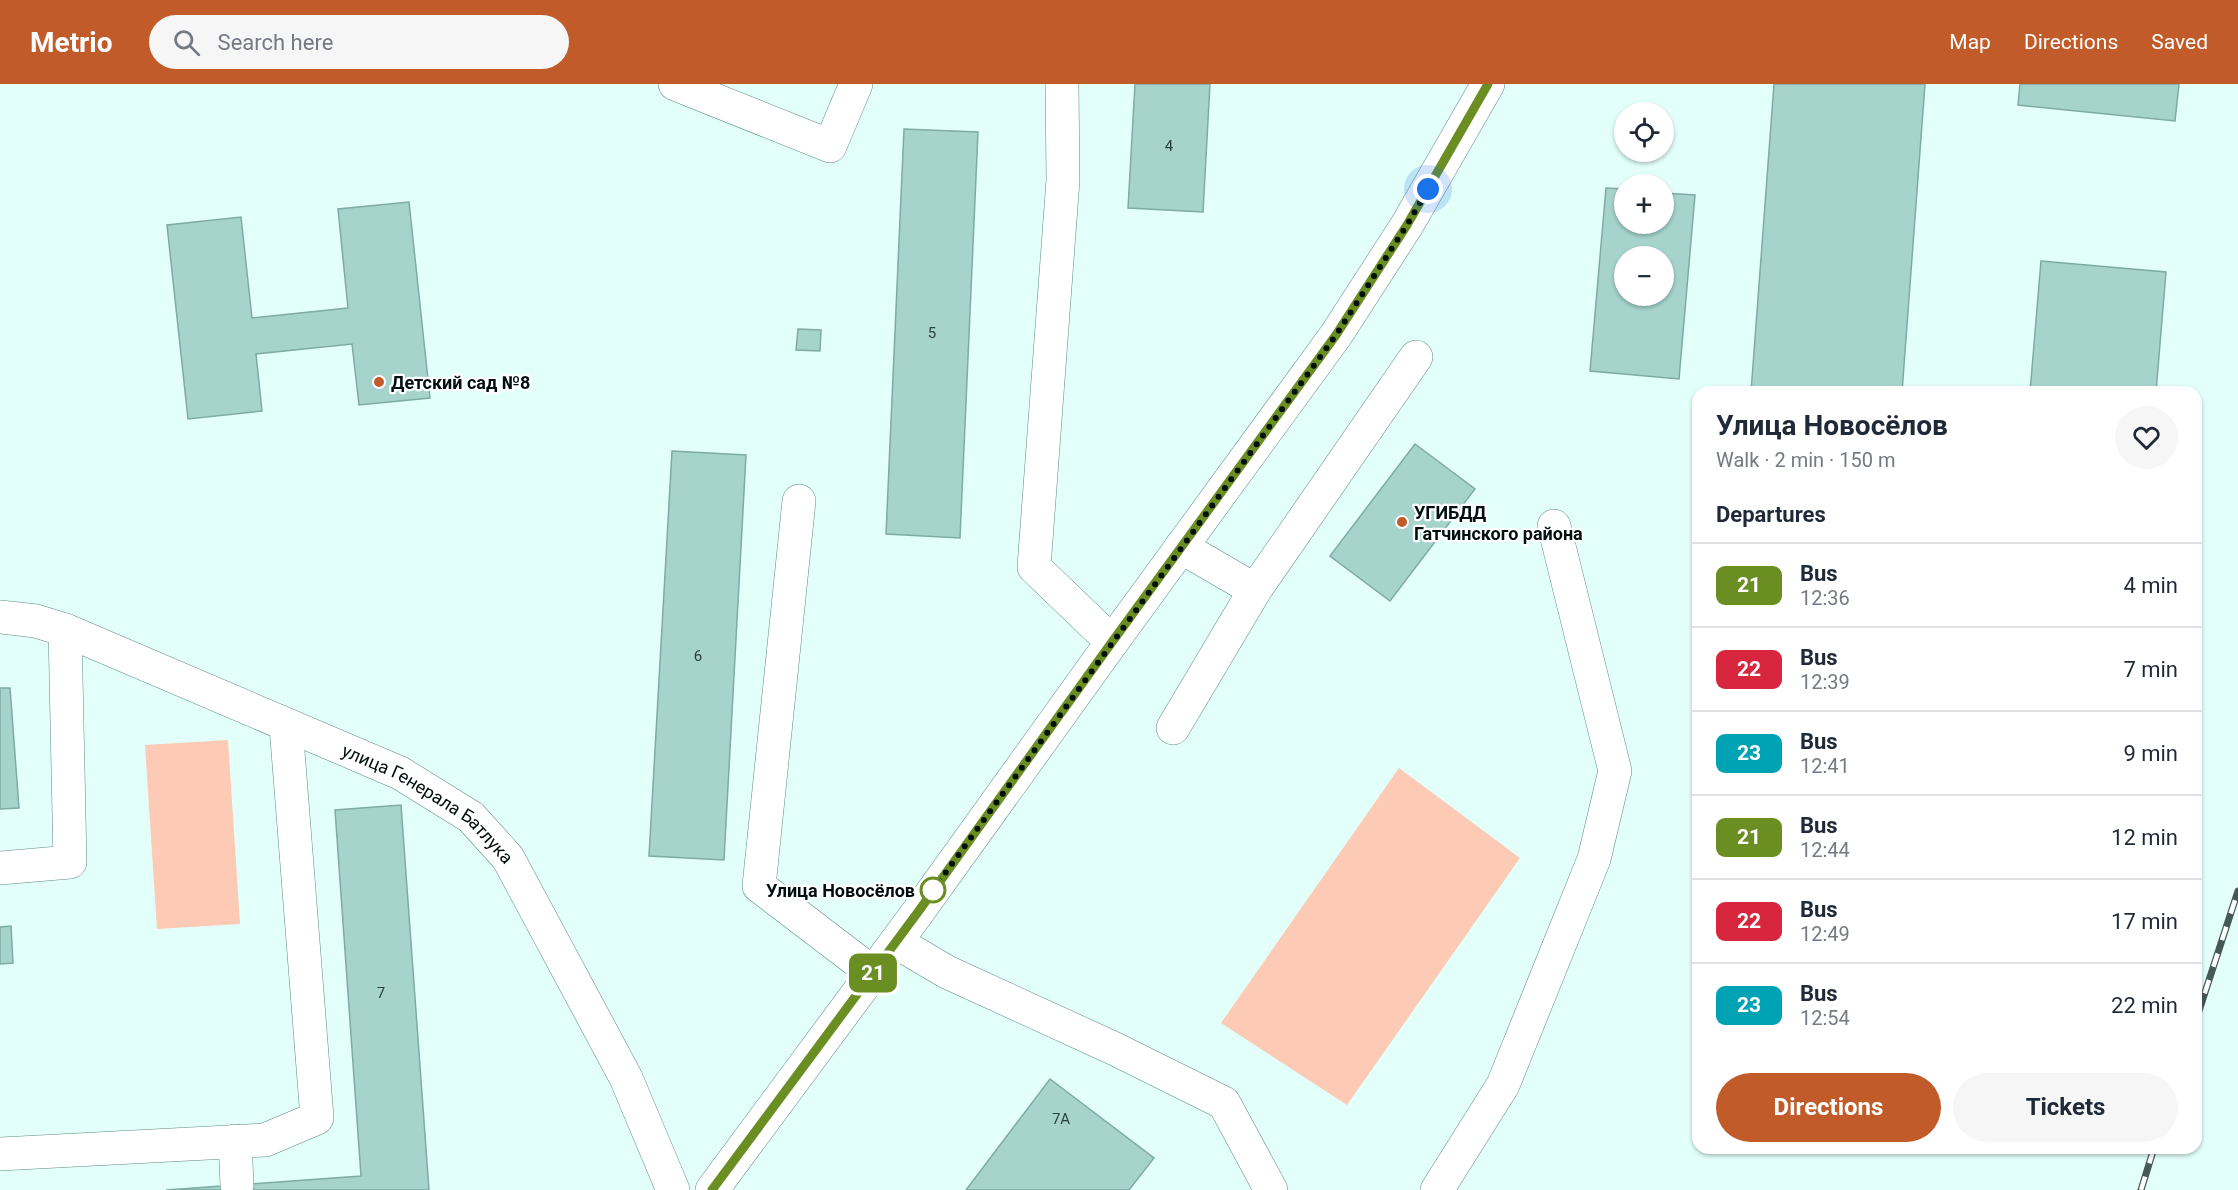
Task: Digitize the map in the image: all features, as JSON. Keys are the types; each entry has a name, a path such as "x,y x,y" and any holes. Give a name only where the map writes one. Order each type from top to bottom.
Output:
{"street":[{"path":"675,84 830,146 856,84"},
{"path":"1062,84 1063,180 1034,567 1112,642"},
{"path":"712,1190 896,942 1336,335 1407,225 1488,84"},
{"path":"1173,728 1255,590 1416,357"},
{"path":"799,501 759,886 873,973"},
{"path":"1437,1190 1503,1085 1594,858 1615,771 1554,526"},
{"path":"1181,547 1255,590"},
{"name":"улица Генерала Батлука","path":"0,617 36,621 65,630 399,773 471,817 508,858 626,1078 673,1190"},
{"path":"0,867 70,862 65,630"},
{"path":"0,1154 265,1140 317,1118 286,726"},
{"path":"896,942 948,972 1113,1048 1224,1103 1271,1190"},
{"path":"235,1141 237,1185"}],"shaded area":[{"path":"228,740 240,924 157,929 145,745"},
{"path":"1399,768 1520,858 1347,1105 1221,1023"}],"building":[{"path":"1135,84 1210,84 1203,212 1128,208"},
{"path":"1774,84 1925,84 1902,386 1751,386"},
{"path":"2020,84 2179,84 2175,121 2018,105"},
{"path":"904,129 978,132 960,538 886,534"},
{"path":"1606,188 1614,188 1614,234 1674,234 1674,194 1695,195 1679,379 1590,371"},
{"path":"409,202 430,398 359,405 352,344 256,354 262,411 188,419 167,225 241,217 252,318 348,308 338,209"},
{"path":"2041,261 2166,272 2156,386 2031,386"},
{"path":"798,329 821,330 820,351 796,350"},
{"name":"УГИБДД Гатчинского района","path":"1415,444 1475,489 1390,601 1330,556"},
{"path":"672,451 746,455 724,860 649,856"},
{"path":"0,688 10,688 19,808 0,809"},
{"path":"401,805 429,1190 166,1190 361,1176 335,810"},
{"path":"11,926 13,963 0,964 0,927"},
{"path":"1050,1079 1154,1158 1129,1190 966,1190"}],"railway":[{"path":"2202,1002 2238,891"},
{"path":"2141,1190 2152,1154"}],"bus line":[{"name":"21","path":"712,1190 918,912 1336,335 1407,225 1488,84"}],"place":[{"name":"Детский сад №8","path":"379,382"},
{"name":"УГИБДД Гатчинского района","path":"1402,522"},
{"name":"Улица Новосёлов","path":"933,890"}],"route":[{"path":"933,890 1336,335 1428,189"}]}
